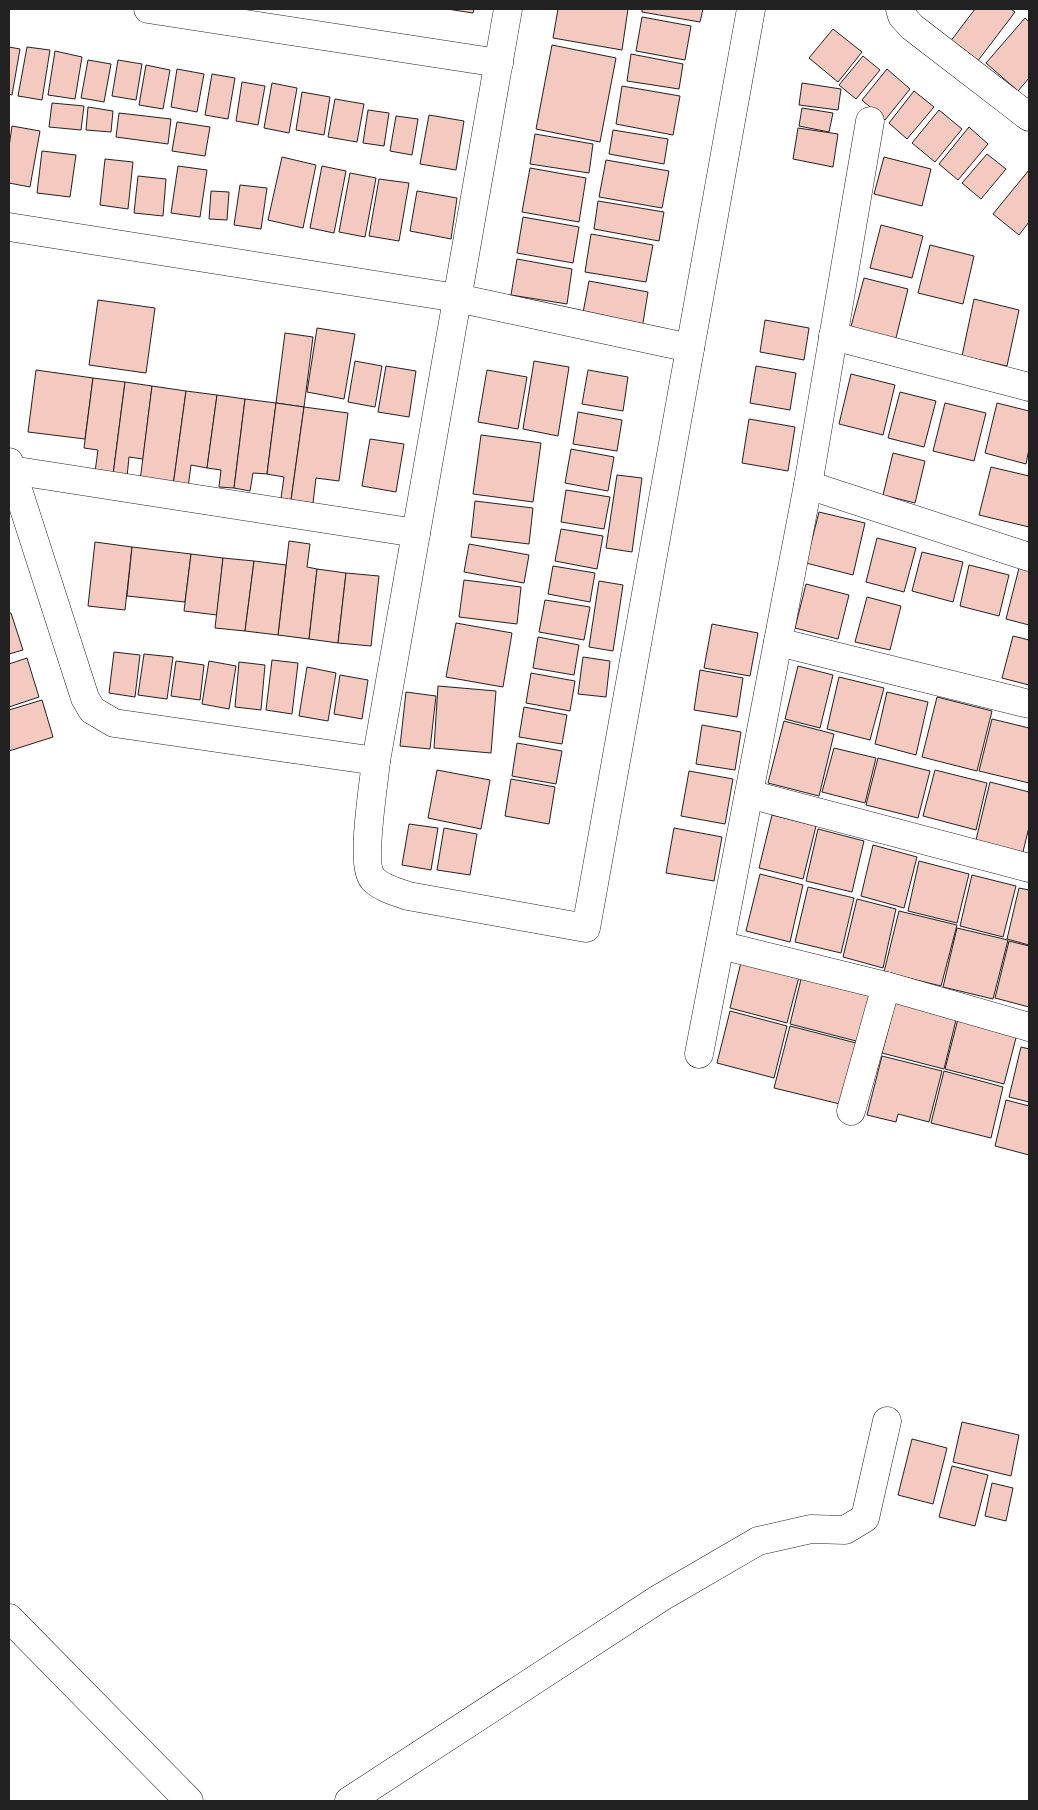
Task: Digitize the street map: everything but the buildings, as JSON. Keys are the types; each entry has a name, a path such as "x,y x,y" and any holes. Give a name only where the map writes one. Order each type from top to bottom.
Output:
{"street":[{"path":"148,9 499,63"},
{"path":"508,9 376,761 367,846 368,866 373,879 386,887 408,896 586,928 751,9"},
{"path":"900,9 902,16 912,26 1029,117"},
{"path":"699,1054 808,485 870,121"},
{"path":"9,226 457,298 690,348"},
{"path":"833,336 1029,387"},
{"path":"376,761 114,723 92,710 85,698 10,466 416,533"},
{"path":"808,485 1029,557"},
{"path":"778,642 1029,704"},
{"path":"748,794 1029,868"},
{"path":"720,945 886,986 1029,1027"},
{"path":"851,1111 886,986"},
{"path":"349,1801 660,1598 758,1541 811,1529 845,1530 865,1518 887,1421"},
{"path":"9,1618 189,1801"}]}
